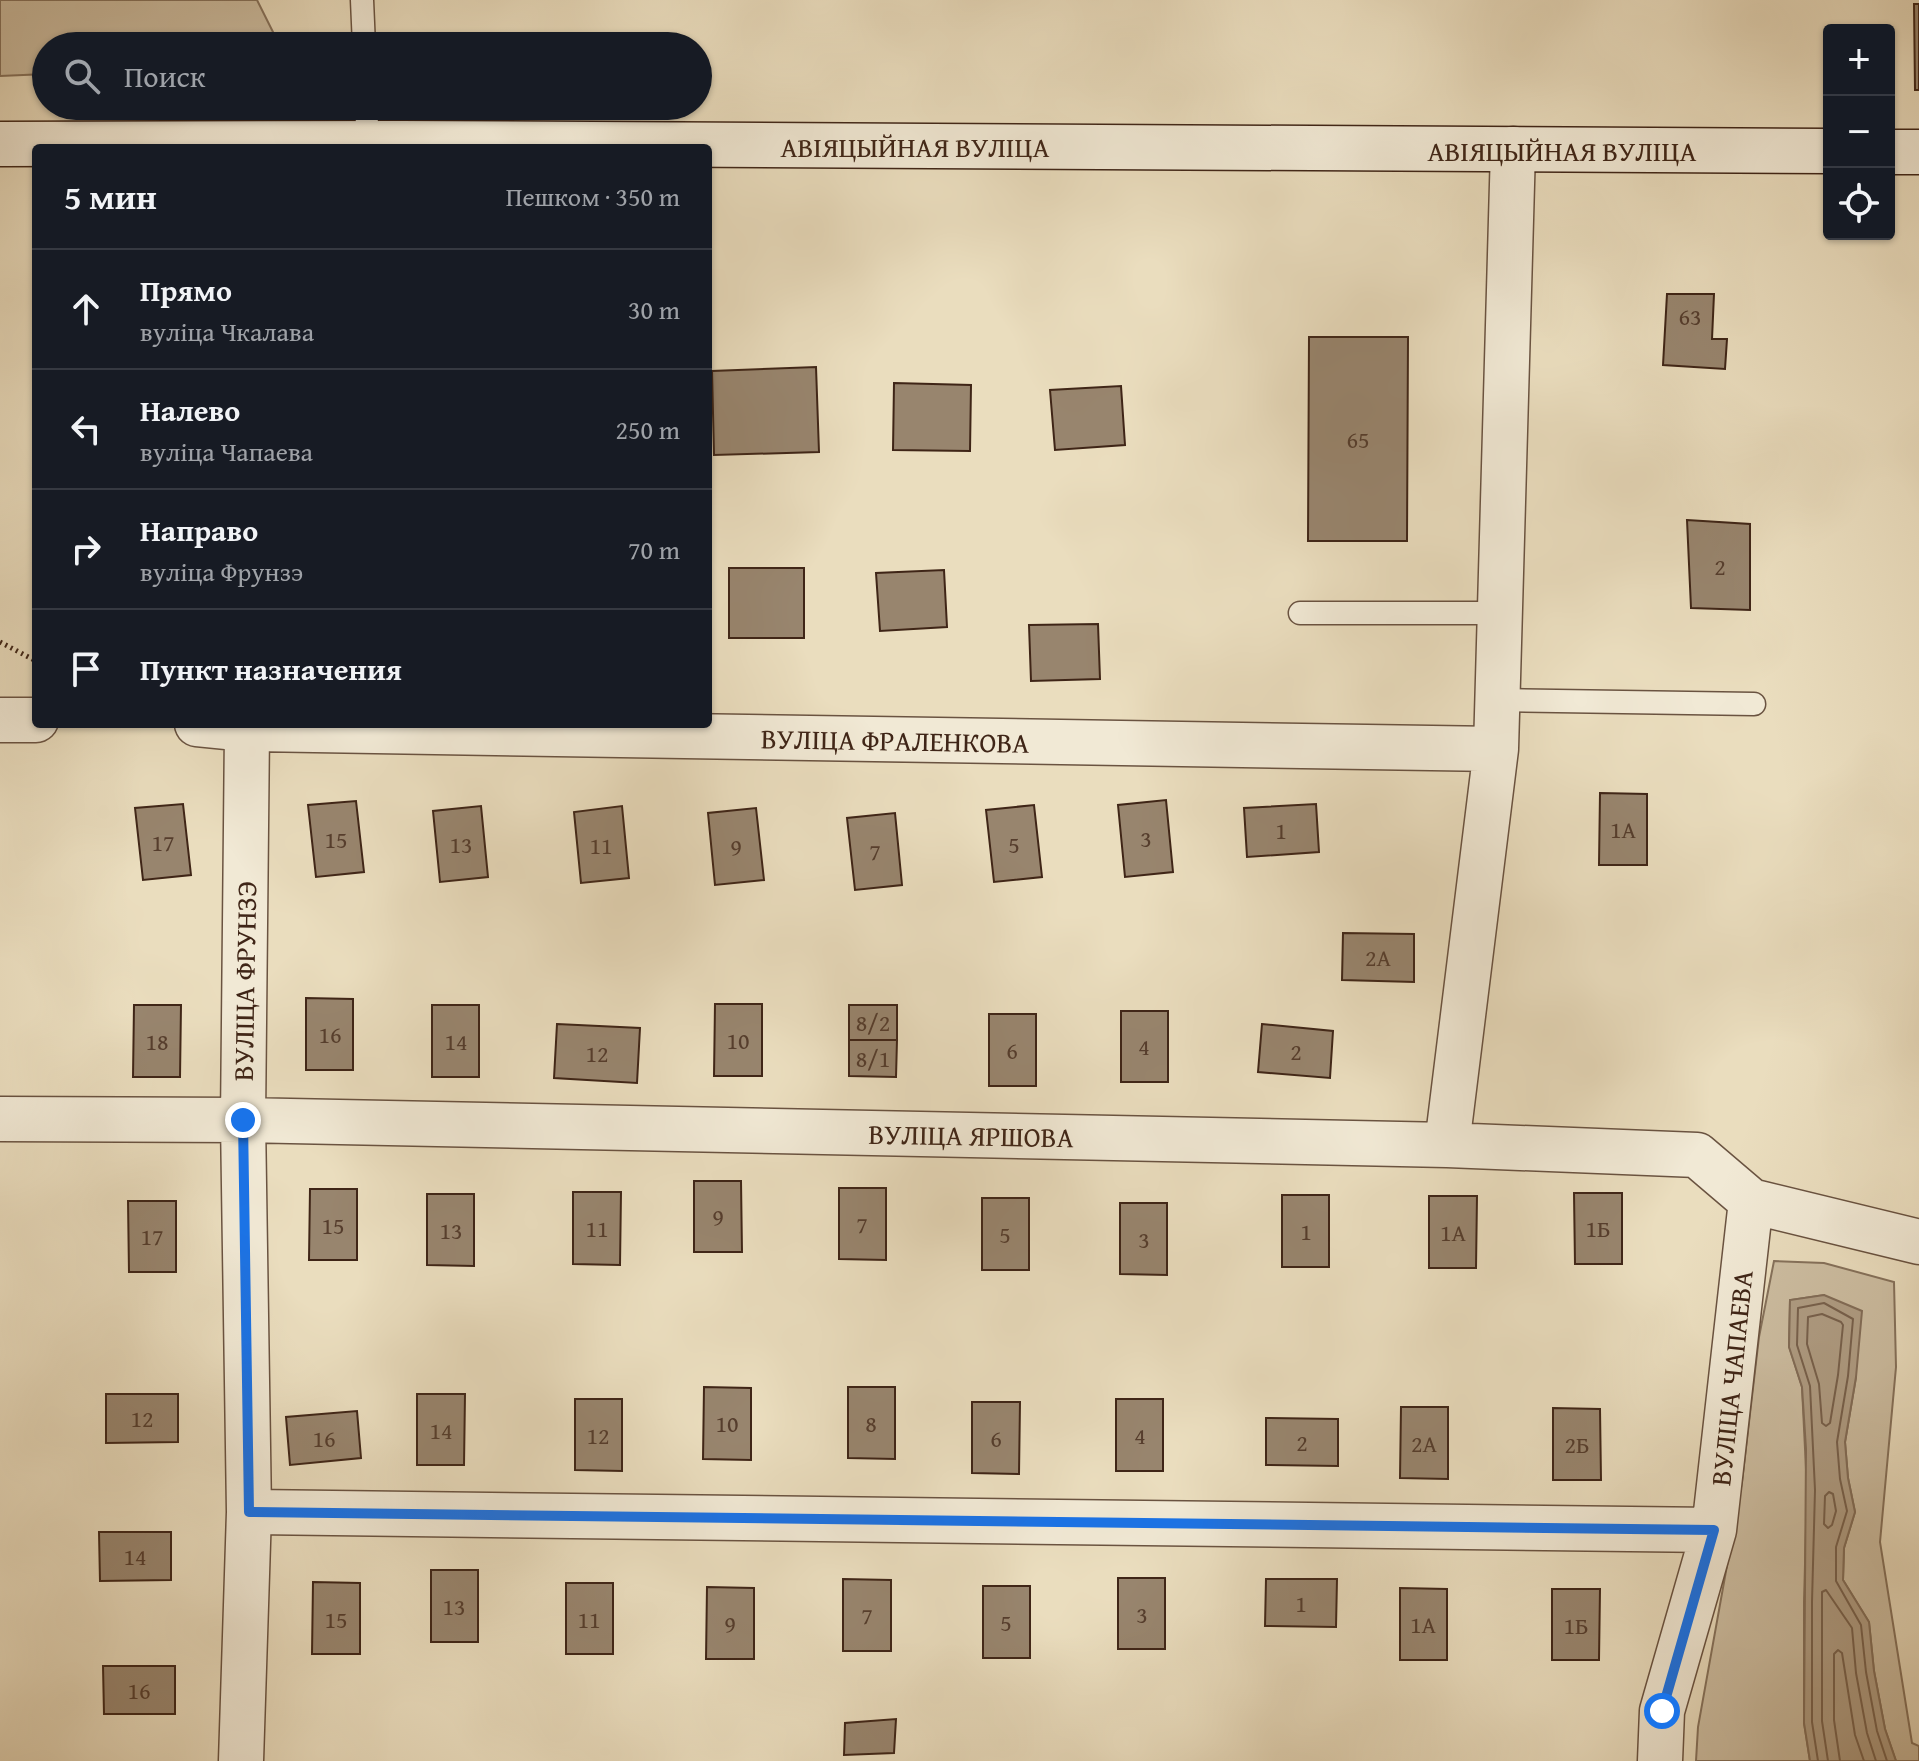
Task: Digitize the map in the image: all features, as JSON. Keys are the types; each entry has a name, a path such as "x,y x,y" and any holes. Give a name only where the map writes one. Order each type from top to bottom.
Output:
{"street":[{"name":"АВІЯЦЫЙНАЯ ВУЛІЦА","path":"0,144 367,124 1513,149 1823,151"},
{"path":"1447,1145 1496,749 1513,149"},
{"path":"1895,152 1919,152"},
{"path":"0,720 32,720"},
{"name":"ВУЛІЦА ФРАЛЕНКОВА","path":"237,728 1496,749"},
{"name":"ВУЛІЦА ФРУНЗЭ","path":"241,1761 249,1512 243,1120 247,729"},
{"name":"ВУЛІЦА ЯРШОВА","path":"0,1119 243,1120 1447,1145 1697,1155 1751,1201 1919,1242"},
{"name":"ВУЛІЦА ЧАПАЕВА","path":"1660,1761 1662,1711 1714,1530 1751,1201"},
{"path":"249,1512 1714,1530"}],"lane":[{"path":"362,0 363,32"},
{"path":"1300,613 1500,613"},
{"path":"1498,700 1754,704"}],"path":[{"path":"0,642 32,659"}],"shaded area":[{"path":"0,0 257,0 273,32 32,32 32,75 0,76"},
{"path":"1774,1261 1824,1263 1894,1282 1896,1367 1880,1542 1912,1743 1919,1746 1919,1761 1896,1761 1885,1729 1869,1622 1843,1580 1844,1548 1855,1512 1845,1442 1856,1377 1824,1295 1790,1300 1789,1346 1802,1387 1807,1490 1804,1723 1810,1761 1696,1761 1698,1727 1742,1482 1759,1337"}],"water":[{"path":"1824,1295 1862,1311 1856,1377 1845,1442 1855,1512 1844,1548 1843,1580 1869,1622 1885,1729 1896,1761 1810,1761 1804,1723 1806,1449 1802,1387 1789,1347 1790,1300"}],"building":[{"path":"1914,4 1919,4 1919,90 1915,90"},
{"path":"1667,294 1714,294 1712,339 1727,339 1725,369 1663,365"},
{"path":"1309,337 1408,337 1407,541 1308,541"},
{"path":"816,367 819,452 714,455 712,371"},
{"path":"894,383 971,385 970,451 893,450"},
{"path":"1121,386 1125,445 1055,450 1050,390"},
{"path":"1687,520 1750,524 1750,610 1691,608"},
{"path":"729,568 804,568 804,638 729,638"},
{"path":"944,570 947,627 880,631 876,573"},
{"path":"1098,624 1100,679 1031,681 1029,625"},
{"path":"1600,793 1647,794 1647,865 1599,865"},
{"path":"1166,800 1173,872 1125,877 1118,805"},
{"path":"356,801 364,872 316,877 308,805"},
{"path":"183,804 191,875 143,880 135,808"},
{"path":"1316,804 1319,852 1247,857 1244,808"},
{"path":"1034,805 1042,877 994,882 986,810"},
{"path":"481,806 488,877 440,882 433,811"},
{"path":"622,806 629,878 581,883 574,812"},
{"path":"756,808 764,880 715,885 708,813"},
{"path":"895,813 902,885 855,890 847,818"},
{"path":"1343,933 1414,934 1414,982 1342,980"},
{"path":"306,998 353,999 353,1070 306,1070"},
{"path":"715,1004 762,1004 762,1076 714,1076"},
{"path":"134,1005 181,1005 180,1077 133,1077"},
{"path":"432,1005 479,1005 479,1077 432,1077"},
{"path":"849,1005 897,1005 897,1040 849,1040"},
{"path":"1121,1011 1168,1011 1168,1082 1121,1082"},
{"path":"989,1014 1036,1014 1036,1086 989,1086"},
{"path":"557,1024 640,1028 637,1083 554,1078"},
{"path":"1262,1024 1333,1031 1330,1078 1258,1072"},
{"path":"849,1040 897,1040 896,1077 849,1076"},
{"path":"694,1181 741,1181 742,1252 694,1252"},
{"path":"839,1188 886,1188 886,1260 839,1259"},
{"path":"310,1189 357,1189 357,1260 309,1260"},
{"path":"573,1192 621,1192 620,1265 573,1264"},
{"path":"1574,1193 1622,1193 1622,1264 1575,1264"},
{"path":"427,1194 474,1194 474,1266 427,1265"},
{"path":"1282,1195 1329,1195 1329,1267 1282,1267"},
{"path":"1429,1196 1477,1196 1476,1268 1429,1268"},
{"path":"982,1198 1029,1198 1029,1270 982,1270"},
{"path":"128,1201 176,1201 176,1272 129,1272"},
{"path":"1120,1203 1167,1203 1167,1275 1120,1274"},
{"path":"704,1387 751,1388 751,1460 703,1459"},
{"path":"848,1387 895,1387 895,1459 848,1458"},
{"path":"106,1394 178,1394 178,1442 106,1443"},
{"path":"417,1394 465,1394 464,1465 417,1465"},
{"path":"575,1399 622,1399 622,1471 575,1470"},
{"path":"1116,1399 1163,1399 1163,1471 1116,1471"},
{"path":"972,1402 1020,1402 1019,1474 972,1473"},
{"path":"1401,1407 1448,1407 1448,1479 1400,1478"},
{"path":"1553,1408 1600,1409 1601,1480 1553,1480"},
{"path":"357,1411 361,1458 290,1465 286,1417"},
{"path":"1266,1418 1338,1419 1338,1466 1266,1465"},
{"path":"99,1532 171,1532 171,1580 100,1581"},
{"path":"431,1570 478,1570 478,1642 431,1642"},
{"path":"1118,1578 1165,1578 1165,1649 1118,1649"},
{"path":"843,1579 891,1580 891,1651 843,1651"},
{"path":"1266,1579 1337,1579 1336,1627 1265,1626"},
{"path":"313,1582 360,1583 360,1654 312,1654"},
{"path":"566,1583 613,1583 613,1654 566,1654"},
{"path":"983,1586 1030,1586 1030,1658 983,1658"},
{"path":"707,1587 754,1588 754,1659 706,1659"},
{"path":"1400,1588 1447,1589 1447,1660 1400,1660"},
{"path":"1552,1589 1600,1589 1599,1660 1552,1660"},
{"path":"103,1666 175,1666 175,1714 104,1714"},
{"path":"896,1719 894,1753 844,1755 845,1723"}],"route":[{"path":"243,1120 249,1512 1714,1530 1662,1711"}]}
